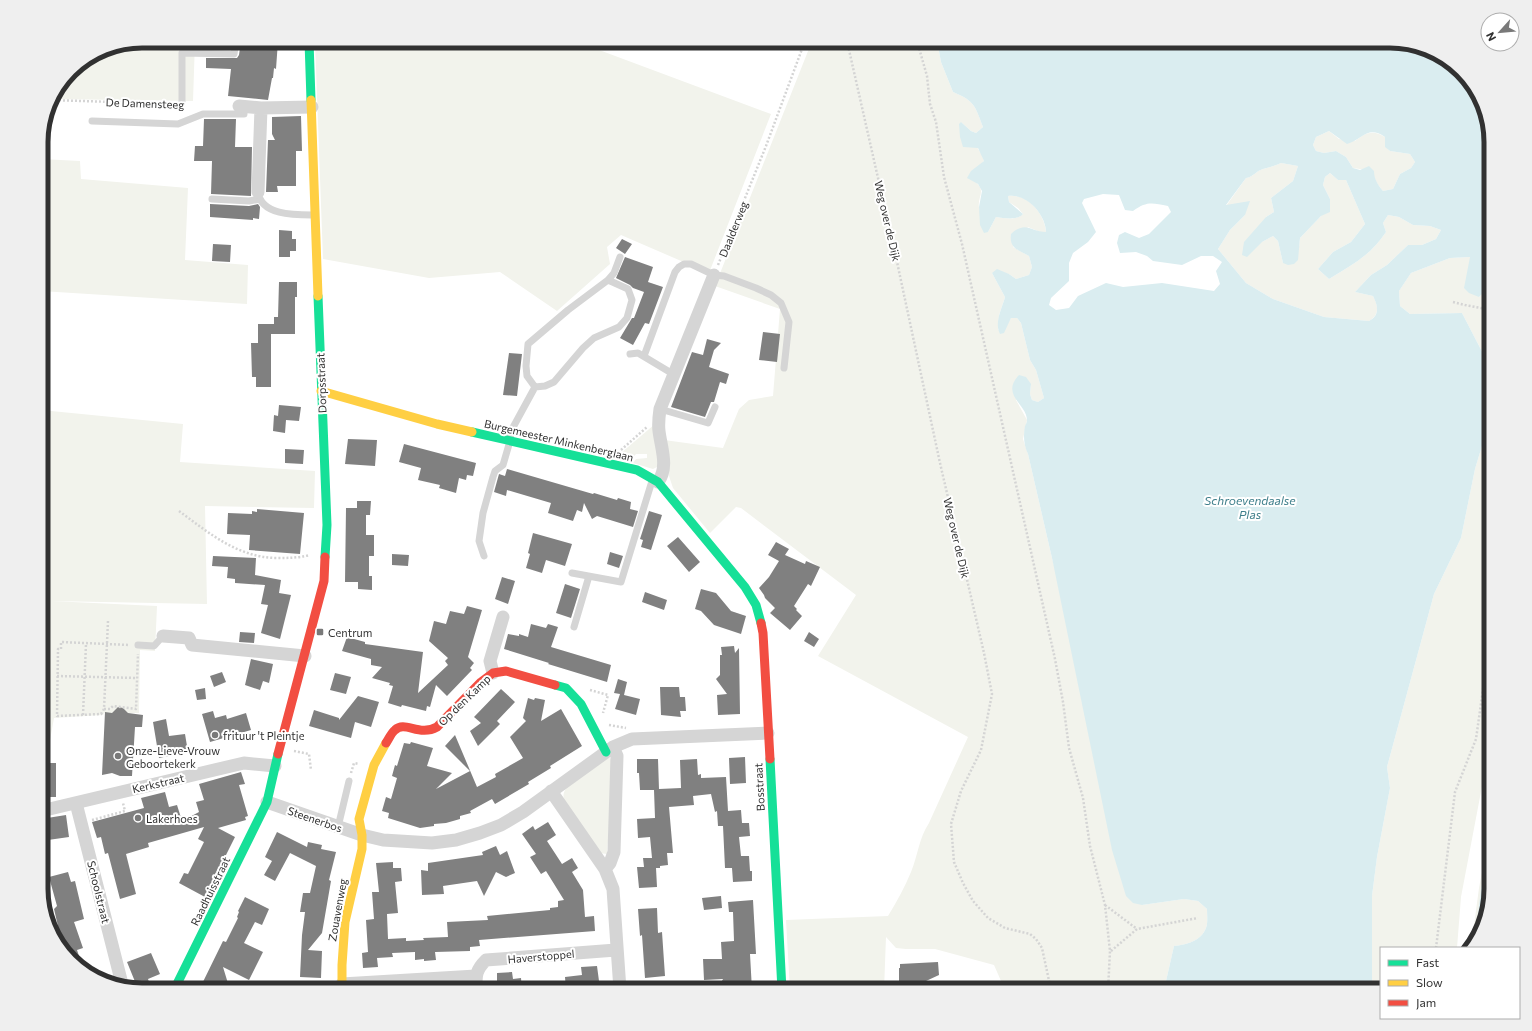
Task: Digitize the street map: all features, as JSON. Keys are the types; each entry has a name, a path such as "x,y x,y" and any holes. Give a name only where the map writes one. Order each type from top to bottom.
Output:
{"street":[{"name":"Dorpsstraat","path":"268,802 275,766 324,581 326,548 327,525 309,48"},
{"path":"241,106 261,108 312,107"},
{"path":"259,196 261,108"},
{"path":"655,480 663,476 664,461 659,429 660,413 673,374 714,275"},
{"name":"Burgemeester Minkenberglaan","path":"321,391 437,424 638,470 655,480 745,587"},
{"name":"Bosstraat","path":"745,587 756,604 763,633 782,983"},
{"name":"Op den Kamp","path":"492,673 490,661 504,617"},
{"path":"163,636 189,638 192,645 304,656"},
{"name":"Op den Kamp","path":"362,835 359,819 374,765 392,731 398,727 404,726 422,731 430,731 492,673 506,671 566,688 581,704 610,749"},
{"path":"362,835 383,840 410,843 432,843 456,840 500,825 523,812 610,749 632,739 768,733"},
{"path":"605,869 610,863 614,852 617,756 610,749"},
{"name":"Kerkstraat","path":"48,810 244,763 275,766"},
{"path":"551,791 605,869 613,889 619,983"},
{"name":"Steenerbos","path":"268,802 362,835"},
{"name":"Raadhuisstraat","path":"178,983 268,802"},
{"name":"Schoolstraat","path":"76,803 121,980"},
{"name":"Zouavenweg","path":"342,983 343,946 346,922 362,849 362,835"},
{"name":"Haverstoppel","path":"476,976 478,968 486,960 616,950"},
{"path":"391,983 476,976 476,983"}],"lane":[{"path":"182,104 182,53 234,54 235,48"},
{"path":"92,121 178,124 203,114 244,114 241,106"},
{"path":"212,199 249,201 259,196 267,207 280,212 315,216"},
{"path":"535,387 527,376 526,366 528,344 568,310 608,280 614,273 620,257"},
{"path":"644,356 675,272 684,264 691,264 714,275 724,276 756,288 771,295 781,303 789,322 784,368"},
{"path":"535,387 545,386 554,382 583,348 594,338 619,328 627,318 632,300 628,289 608,280"},
{"path":"630,354 638,353 673,374"},
{"path":"484,556 478,540 495,471 503,465 510,441 511,431 535,387"},
{"path":"660,413 708,423 715,407"},
{"path":"572,573 621,582 655,480"},
{"path":"574,627 589,576"},
{"path":"138,645 154,646 163,636"},
{"path":"338,827 349,781"}],"path":[{"name":"Daalderweg","path":"714,275 757,168 802,48"},
{"name":"Weg over de Dijk","path":"849,48 992,694 981,750 961,791 951,824 954,862 973,901 988,918 1005,928 1030,934 1036,939 1042,948 1050,983"},
{"path":"919,48 927,76 930,104 936,122 944,177 962,244 1055,659 1063,702 1069,748 1083,798 1090,846 1105,905 1110,951 1108,983"},
{"name":"De Damensteeg","path":"58,100 182,104"},
{"path":"1453,302 1484,309"},
{"path":"608,464 612,457 660,413"},
{"path":"179,511 215,538 236,550 248,554 267,558 291,559 309,555 317,549 326,548"},
{"path":"104,709 110,709 113,706 136,709 138,645 107,644 61,642 61,649 58,649 57,716 101,714 104,709 105,678 107,644 108,621"},
{"path":"83,715 86,643"},
{"path":"58,676 137,678"},
{"path":"1436,947 1455,792 1476,739 1484,687"},
{"path":"292,750 309,754 311,770"},
{"path":"82,823 125,811 121,792"},
{"path":"1105,905 1137,929"},
{"path":"1110,951 1137,929 1198,918"}],"shaded area":[{"path":"135,48 195,48 193,101 59,99 75,75 85,67 111,53"},
{"path":"315,48 594,48 771,114 709,273 621,235 607,247 610,264 557,311 500,272 429,278 323,259"},
{"path":"809,48 938,48 941,62 953,92 970,101 976,109 983,127 976,133 971,131 961,122 982,155 984,161 980,165 973,180 981,190 979,208 988,232 996,217 1017,218 1023,214 1018,208 1009,202 1008,196 1022,198 1029,202 1039,212 1045,225 1046,232 1040,232 1028,227 1013,247 1029,256 1032,267 1029,275 1016,279 1009,274 992,273 1005,297 999,315 998,330 1007,325 1011,318 1017,318 1021,323 1030,360 1036,370 1044,398 1038,402 1032,400 1030,394 1031,384 1016,400 1027,420 1023,439 1028,454 1052,558 1142,905 1184,899 1198,901 1207,909 1207,926 1201,936 1193,942 1174,946 1166,983 1002,983 994,965 935,949 896,948 886,937 884,983 790,983 786,920 888,916 909,878 923,835 968,737 818,656 856,595 741,508 736,507 710,533 673,488 669,476 664,440 723,448 739,409 749,400 773,396 780,309 715,286"},
{"path":"1329,131 1339,139 1355,141 1366,134 1377,133 1385,137 1385,146 1390,151 1410,154 1415,162 1411,168 1400,174 1393,189 1383,191 1375,180 1373,171 1353,168 1346,157 1336,151 1324,153 1316,151 1313,145 1316,137"},
{"path":"48,159 80,161 81,179 188,188 185,260 248,265 247,304 48,291"},
{"path":"1281,163 1298,166 1293,181 1271,198 1274,212 1266,217 1262,242 1273,236 1278,241 1283,263 1299,247 1300,238 1321,216 1330,199 1323,185 1325,177 1330,173 1338,180 1346,180 1365,224 1351,242 1333,252 1318,269 1329,279 1346,269 1374,247 1386,232 1383,223 1388,215 1399,217 1413,225 1430,226 1441,230 1436,239 1422,245 1408,245 1387,265 1371,275 1355,292 1373,296 1375,299 1377,310 1373,319 1369,321 1324,317 1273,299 1246,283 1218,249 1230,230 1245,215 1235,205 1226,206 1246,178 1261,170"},
{"path":"1470,257 1479,297 1484,292 1484,355 1462,313 1410,314 1400,306 1399,291 1411,273 1450,258"},
{"path":"48,411 183,424 180,462 315,471 314,508 205,506 207,604 51,601 157,606 155,651 140,650 139,713 104,713 103,715 54,718 48,751"},
{"path":"655,424 660,462 657,467 653,469 633,463 636,459 647,458 647,454 636,454 629,462 614,459"},
{"path":"1484,439 1484,776 1461,897 1457,947 1380,947 1380,983 1372,983 1372,896 1377,857 1390,788 1387,767 1434,594 1461,538 1475,469"},
{"path":"609,757 614,763 607,854 600,853 564,801 564,795 568,786"},
{"path":"1484,861 1483,902 1481,914 1473,933"}],"water":[{"name":"Schroevendaalse Plas","path":"938,48 1390,48 1415,51 1442,64 1461,80 1477,106 1481,117 1484,142 1484,292 1479,297 1469,293 1464,288 1470,257 1450,258 1411,273 1399,291 1400,306 1410,314 1462,313 1484,355 1484,439 1475,469 1461,538 1434,594 1387,767 1390,788 1377,857 1372,896 1372,983 1166,983 1174,946 1193,942 1201,936 1207,926 1207,909 1198,901 1184,899 1142,905 1133,903 1126,896 1112,850 1052,558 1025,444 1024,430 1027,422 1026,414 1013,394 1012,388 1014,382 1019,375 1026,377 1031,384 1030,394 1032,400 1038,402 1044,398 1036,370 1030,360 1021,323 1017,318 1011,318 1004,333 1000,334 998,330 998,320 1005,297 992,273 997,269 1016,279 1029,275 1032,267 1029,256 1013,246 1011,242 1011,234 1016,230 1025,227 1046,232 1045,225 1039,212 1034,206 1022,198 1008,196 1009,202 1023,214 1017,218 996,217 988,232 984,233 980,225 979,207 982,191 978,184 967,178 971,171 984,161 978,148 963,147 960,137 959,124 961,122 971,131 976,133 983,127 976,109 970,101 953,92 941,62","holes":["1329,131 1347,144 1366,134 1374,132 1385,137 1385,147 1390,151 1410,154 1415,162 1411,168 1400,174 1393,189 1383,191 1377,182 1374,171 1369,166 1360,170 1353,168 1346,157 1336,151 1324,153 1316,151 1313,145 1316,137","1281,163 1298,166 1293,181 1271,198 1274,212 1266,217 1244,242 1242,255 1247,257 1262,242 1273,236 1278,241 1283,263 1288,265 1294,264 1298,260 1300,238 1321,216 1330,212 1330,199 1323,185 1325,177 1330,173 1338,180 1346,180 1365,224 1351,242 1333,252 1318,269 1329,279 1346,269 1374,247 1386,232 1383,223 1388,215 1399,217 1413,225 1430,226 1441,230 1436,239 1422,245 1408,245 1387,265 1371,275 1355,292 1373,296 1377,307 1373,319 1369,321 1324,317 1273,299 1246,283 1218,249 1230,230 1245,215 1250,201 1226,205 1246,178 1261,170","1103,194 1119,195 1125,210 1133,211 1146,204 1158,204 1168,206 1171,212 1149,234 1139,238 1125,232 1119,235 1117,243 1120,253 1136,252 1147,256 1153,261 1182,265 1201,256 1213,256 1222,262 1216,271 1220,284 1214,291 1162,283 1123,287 1106,283 1078,296 1069,308 1056,310 1049,305 1051,298 1069,281 1069,263 1073,253 1088,242 1096,232 1082,203 1084,199"]},
{"path":"1484,874 1483,902 1481,914 1477,925"}],"building":[{"path":"208,48 230,48 230,49"},
{"path":"240,48 278,48 276,69 274,68 268,100 228,96 231,69 206,68 206,58 237,58"},
{"path":"301,116 302,151 296,151 296,186 277,186 278,192 266,192 268,140 275,140 272,134 272,117"},
{"path":"204,119 236,119 235,147 252,147 251,196 211,194 212,161 194,161 195,146 203,146"},
{"path":"210,204 249,206 258,204 260,207 259,219 253,218 253,220 210,217"},
{"path":"279,230 292,231 292,239 296,239 296,251 290,251 290,257 279,257"},
{"path":"622,239 632,244 625,254 616,248"},
{"path":"213,244 231,245 230,262 212,261"},
{"path":"625,257 653,267 648,282 663,287 649,324 645,323 633,345 620,338 632,318 634,318 644,292 633,288 616,278"},
{"path":"279,282 297,282 297,297 295,297 295,334 271,334 271,387 256,387 256,377 252,377 251,343 258,343 258,324 274,324 274,317 278,317"},
{"path":"763,332 780,334 777,362 759,360"},
{"path":"707,339 721,343 714,350 709,367 729,374 726,384 720,382 714,402 711,402 705,417 671,407 692,352 703,355"},
{"path":"509,353 522,354 517,396 503,395"},
{"path":"279,405 301,407 299,421 286,420 285,433 273,431 274,415 278,416"},
{"path":"348,439 377,440 375,466 345,464"},
{"path":"404,444 476,463 473,476 467,475 466,480 459,478 456,493 439,488 440,485 418,480 421,468 399,462"},
{"path":"285,449 304,450 303,464 285,463"},
{"path":"507,469 593,494 594,493 617,500 618,498 631,502 630,509 638,511 633,527 597,516 592,519 584,503 582,512 577,510 573,521 548,513 551,503 507,490 506,496 494,492 499,474 505,476"},
{"path":"357,501 371,501 370,515 366,515 366,535 374,535 374,556 369,556 369,576 372,576 372,590 358,589 358,582 345,582 346,508 357,508"},
{"path":"257,509 304,513 300,554 249,550 250,535 227,534 228,513 252,514 252,511 257,512"},
{"path":"649,511 662,515 651,550 641,547 643,540 640,539"},
{"path":"533,533 572,544 565,566 546,560 542,573 526,568"},
{"path":"678,537 700,562 689,572 667,546"},
{"path":"776,542 789,549 785,555 805,564 806,561 820,567 811,586 808,584 794,606 802,616 790,630 770,613 775,608 765,598 759,588 769,577 779,561 768,555"},
{"path":"610,552 623,556 619,568 607,564"},
{"path":"392,554 409,555 408,566 392,565"},
{"path":"213,556 256,558 255,575 281,580 279,593 291,595 280,639 261,633 268,605 261,604 265,585 235,583 235,579 227,578 228,567 212,566"},
{"path":"502,577 515,581 508,604 495,599"},
{"path":"565,584 580,589 571,618 556,613"},
{"path":"701,589 716,593 731,611 746,616 741,634 714,625 701,611 695,609"},
{"path":"645,592 667,600 664,610 642,602"},
{"path":"467,606 482,610 468,657 474,663 470,668 472,670 447,696 436,685 430,707 427,706 426,711 402,705 401,707 388,703 393,686 389,685 390,683 372,678 382,667 371,665 371,659 342,651 347,637 365,642 365,644 423,652 418,693 448,665 445,661 448,658 429,641 434,621 446,624 450,611 464,614"},
{"path":"531,624 546,628 548,624 558,627 551,647 611,665 607,682 504,649 508,634 519,636 519,634 528,637"},
{"path":"240,632 255,633 254,643 239,642"},
{"path":"809,632 819,639 814,647 804,641"},
{"path":"734,646 735,653 739,648 740,714 718,715 717,695 727,694 716,679 720,675 720,655 722,655 721,647"},
{"path":"251,659 273,664 269,683 263,681 260,690 245,685"},
{"path":"222,672 226,682 214,687 210,676"},
{"path":"335,673 351,677 346,694 330,690"},
{"path":"618,679 627,682 624,695 640,699 636,715 615,709 620,694 614,693"},
{"path":"660,687 679,687 680,697 685,697 686,711 680,711 681,717 661,715"},
{"path":"205,688 206,699 197,700 195,690"},
{"path":"501,689 515,702 497,721 500,724 478,746 470,731 481,723 474,717"},
{"path":"358,696 379,702 371,727 355,722 351,738 309,726 314,710 339,718 339,720"},
{"path":"528,698 534,700 535,698 545,700 541,721 561,709 582,746 550,766 551,768 528,782 529,784 495,804 492,799 470,811 471,813 460,816 460,819 420,828 388,818 389,813 382,811 386,797 391,799 397,778 392,776 395,765 397,766 404,743 410,744 411,742 433,748 427,766 452,773 436,789 470,771 445,746 455,735 477,787 496,777 495,774 523,758 510,737 526,721 523,718"},
{"name":"Onze-Lieve-Vrouw Geboortekerk","path":"118,707 123,708 128,713 143,715 142,727 135,727 132,776 120,776 112,773 102,775 105,712 112,713"},
{"path":"213,711 215,718 226,715 227,719 246,713 251,730 210,742 202,714"},
{"path":"166,719 169,736 185,734 188,752 159,758 153,722"},
{"path":"745,757 746,783 730,784 729,758"},
{"path":"637,759 658,759 659,789 681,788 680,760 697,759 698,775 701,774 701,778 726,777 728,811 741,810 742,823 749,823 750,836 739,837 741,856 749,856 752,881 733,882 732,868 725,868 723,826 718,826 717,811 715,812 711,794 693,796 694,805 669,807 673,853 667,853 668,865 656,868 657,887 639,888 637,867 644,867 643,858 652,858 650,837 638,838 637,819 655,818 654,790 640,790 639,773 637,773"},
{"path":"48,763 56,763 56,797 48,797"},
{"path":"241,772 245,784 239,785 248,816 245,817 246,820 218,828 235,837 205,897 179,883 184,873 188,874 204,842 198,839 204,827 148,843 149,847 126,854 136,894 120,899 108,853 105,854 101,837 97,838 92,822 144,808 141,798 165,792 169,807 177,805 182,821 199,812 196,802 204,800 199,784"},
{"path":"66,815 69,837 48,840 48,818"},
{"path":"548,822 556,835 547,841 562,864 572,858 578,868 572,872 583,890 585,917 594,916 595,931 479,940 480,946 470,947 470,951 435,952 436,960 415,960 415,952 392,953 393,957 377,958 378,967 363,968 362,953 368,952 366,920 374,919 372,892 379,892 376,863 393,862 393,868 401,868 402,881 395,882 398,913 387,914 388,939 406,938 406,941 424,940 423,938 448,937 447,922 488,920 487,916 550,910 550,908 558,907 558,901 564,900 546,871 541,874 530,857 536,854 522,834 533,826 535,830"},
{"path":"277,832 307,847 308,842 322,845 321,849 336,852 329,880 331,881 322,933 308,950 322,951 321,978 300,977 302,935 305,912 300,912 303,893 310,893 316,866 290,853 275,881 264,875 272,861 265,857"},
{"path":"496,846 500,855 507,851 515,873 506,877 496,872 484,896 477,881 443,886 444,894 422,895 421,870 428,871 428,863 483,855 482,852"},
{"path":"68,872 71,882 75,881 84,919 74,922 83,948 77,950 80,960 67,946 60,934 54,909 57,906 49,877"},
{"path":"721,896 722,908 704,910 702,898"},
{"path":"245,897 269,909 262,925 255,922 244,943 263,952 249,980 223,967 228,983 202,983 223,941 226,942 238,918 238,911"},
{"path":"753,900 756,954 750,954 752,983 721,983 723,979 704,980 703,959 722,959 721,942 734,941 733,912 729,912 728,902"},
{"path":"657,908 658,933 662,932 665,976 645,978 642,935 640,936 638,909"},
{"path":"151,953 160,974 148,979 149,983 136,983 127,962"},
{"path":"938,962 939,975 926,981 899,982 900,964"},
{"path":"597,966 599,981 591,983 565,983 565,977 582,975 581,967"},
{"path":"512,972 513,979 521,978 521,983 497,983 497,973"}],"traffic: fast":[{"path":"309,48 311,100"},
{"path":"318,296 327,525 325,557"},
{"path":"472,432 637,470 658,482 745,587 756,605 761,623"},
{"path":"555,685 566,688 581,704 606,752"},
{"path":"177,983 267,802 278,754"},
{"path":"770,759 782,983"}],"traffic: slow":[{"path":"311,100 318,296"},
{"path":"321,391 437,424 472,432"},
{"path":"342,983 345,922 362,849 362,835 359,819 374,765 386,743"}],"traffic: jam":[{"path":"278,754 324,581 325,557"},
{"path":"761,623 763,633 770,759"},
{"path":"386,743 392,733 399,727 408,727 418,730 430,730 437,727 481,682 493,673 506,671 555,685"}],"place":[{"name":"Centrum","path":"320,632"},
{"name":"frituur 't Pleintje","path":"215,735"},
{"name":"Onze-Lieve-Vrouw Geboortekerk","path":"118,756"},
{"name":"Lakerhoes","path":"138,818"}]}
